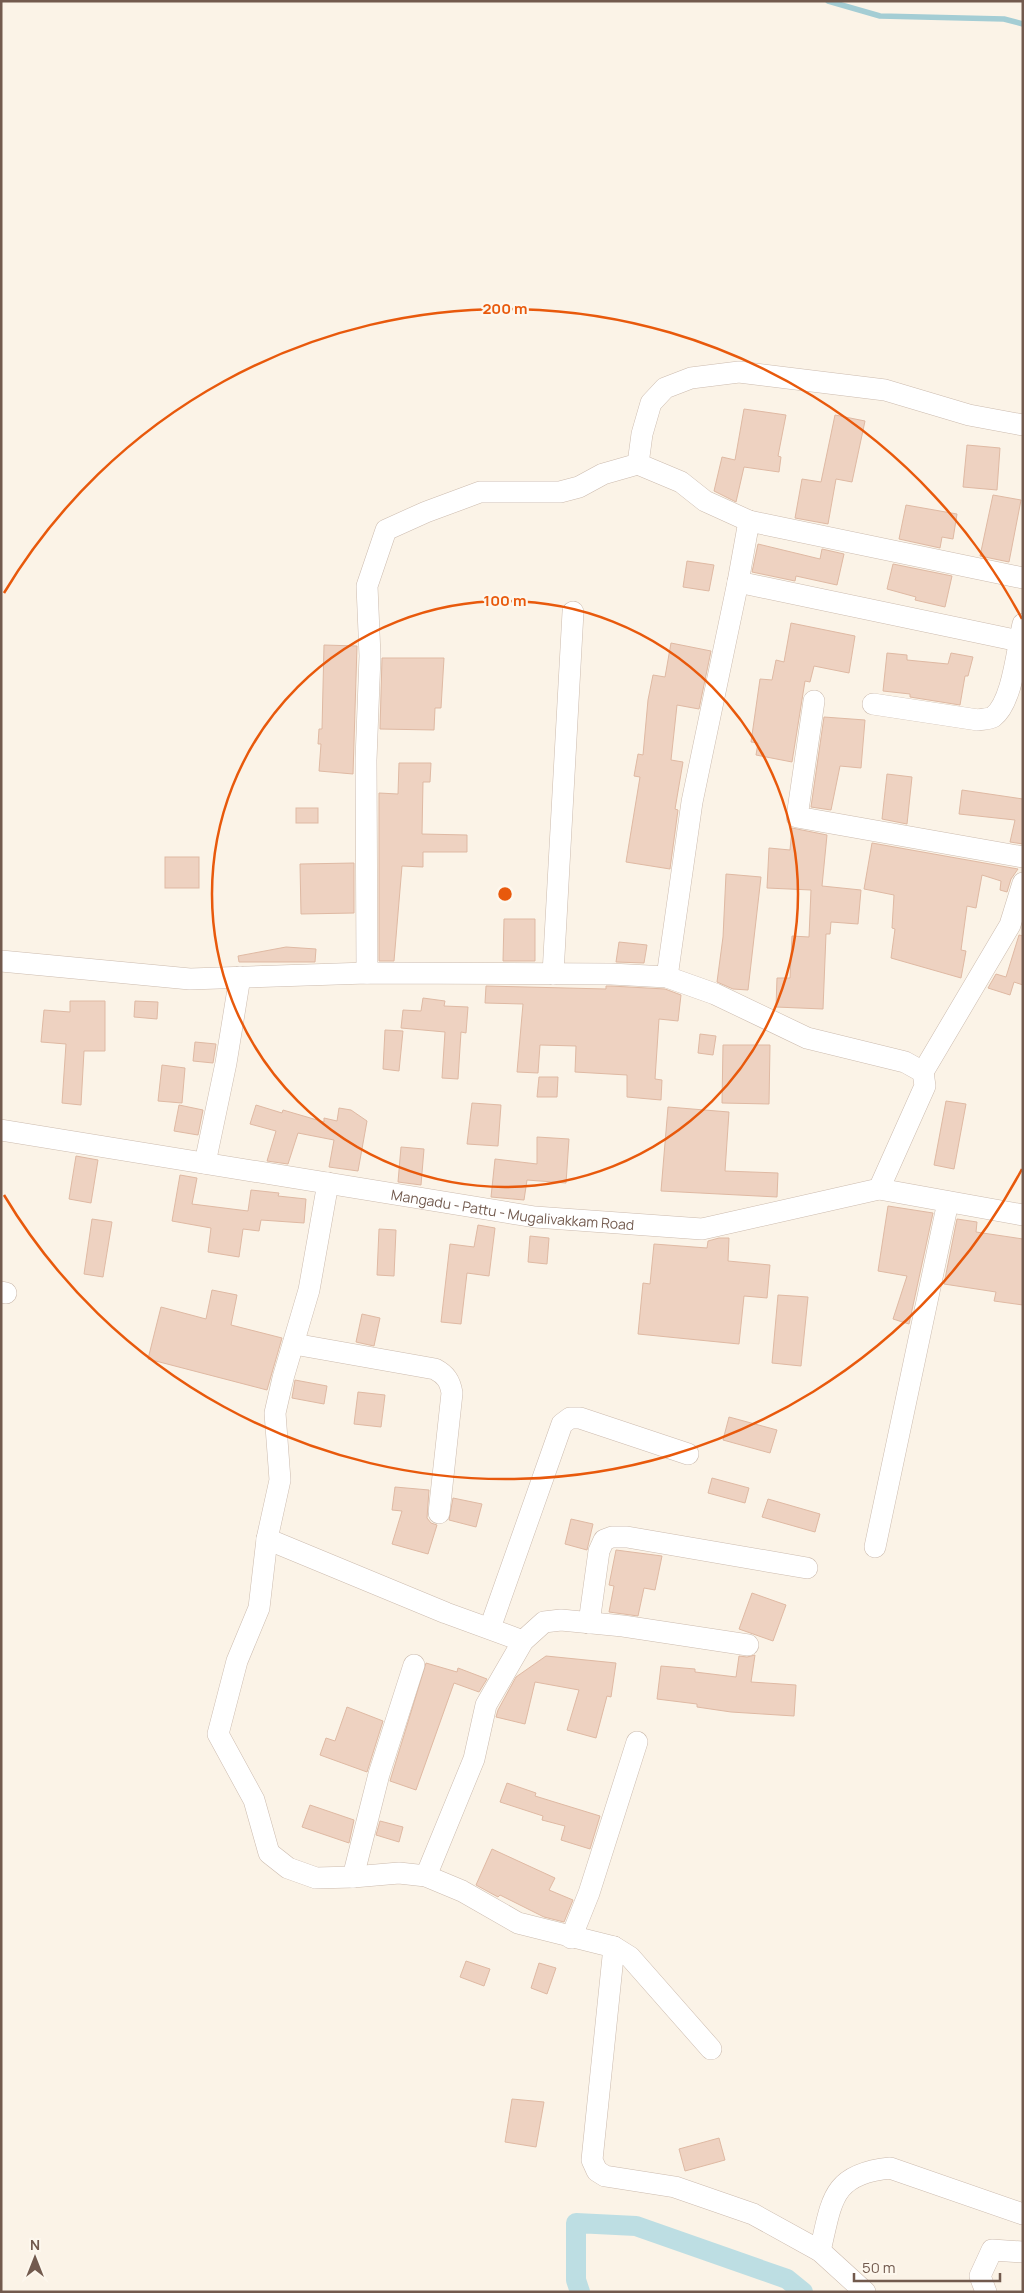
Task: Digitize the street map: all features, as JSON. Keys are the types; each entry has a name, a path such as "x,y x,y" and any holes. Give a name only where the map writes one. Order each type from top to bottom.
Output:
{"street":[{"path":"638,464 642,434 651,404 665,388 691,378 739,372 885,390 969,415 1023,425"},
{"path":"367,973 366,760 370,656 367,586 386,530 426,512 480,492 560,492 579,487 603,474 638,464 681,482 705,501 748,521 1023,578"},
{"path":"667,977 692,802 738,582 748,521"},
{"path":"738,582 1021,633 1009,689 1000,709 992,718 978,720 873,704"},
{"path":"553,974 573,612"},
{"path":"814,701 797,817 1023,857"},
{"path":"879,1190 925,1086 923,1072 1016,926 1023,883"},
{"path":"2,959 190,979 367,973 667,977 715,994 807,1038 905,1062 923,1072"},
{"path":"205,1163 226,1063 240,977"},
{"name":"Mangadu - Pattu - Mugalivakkam Road","path":"1,1130 535,1217 702,1229 879,1190 1023,1215"},
{"path":"328,1183 309,1290 275,1413 280,1480 267,1539 259,1608 237,1661 218,1734 254,1800 269,1852 288,1868 316,1878 353,1878 398,1873 426,1876 462,1891 518,1923 571,1938 614,1947 630,1957 711,2049"},
{"path":"875,1547 948,1202"},
{"path":"294,1344 435,1369 444,1374 450,1382 452,1393 439,1513"},
{"path":"490,1628 562,1424 570,1418 580,1418 688,1454"},
{"path":"589,1623 599,1551 604,1540 612,1537 627,1537 807,1568"},
{"path":"267,1539 446,1613 523,1641"},
{"path":"426,1876 474,1759 486,1705 523,1641 544,1622 561,1620 671,1632 748,1646"},
{"path":"353,1878 378,1774 414,1665"},
{"path":"571,1938 589,1893 636,1742"},
{"path":"614,1947 592,2160 597,2171 605,2176 675,2187 744,2211 820,2251 865,2292"},
{"path":"820,2251 832,2201 842,2185 868,2170 890,2168 1023,2214"},
{"path":"986,2292 980,2276 992,2250 1023,2252"}],"building":[{"path":"744,409 786,415 778,456 781,457 779,472 744,467 736,502 714,491 722,457 735,460"},
{"path":"835,415 865,421 852,482 836,479 828,524 795,518 802,479 821,482"},
{"path":"967,445 1000,448 997,490 963,487"},
{"path":"993,495 1021,500 1009,562 980,556"},
{"path":"906,505 957,514 953,539 942,537 940,548 899,539"},
{"path":"758,544 820,559 822,549 844,554 837,585 796,576 795,581 752,572"},
{"path":"687,561 714,565 709,591 683,587"},
{"path":"893,564 952,576 945,607 915,600 916,597 887,589"},
{"path":"791,623 855,636 849,673 814,666 810,682 805,681 792,762 756,755 758,743 751,742 760,679 772,680 776,660 784,662"},
{"path":"671,643 711,651 699,709 677,705 671,760 683,762 675,809 678,810 670,869 626,862 640,777 634,776 638,754 643,755 648,700 653,675 665,677"},
{"path":"324,645 357,646 353,774 319,771 321,744 318,744 319,729 322,729"},
{"path":"887,653 907,655 907,660 948,664 951,653 973,657 968,676 965,676 960,705 910,697 910,694 883,691"},
{"path":"382,658 444,658 441,708 435,708 434,730 380,729"},
{"path":"824,717 865,720 861,768 840,766 831,810 811,807"},
{"path":"399,763 431,763 430,782 423,782 422,834 467,835 467,852 423,852 423,867 402,866 394,961 379,961 379,793 398,794"},
{"path":"887,774 912,777 907,824 882,819"},
{"path":"962,790 1023,799 1023,844 1010,842 1015,820 959,814"},
{"path":"296,808 318,808 318,823 296,823"},
{"path":"792,828 827,835 822,886 861,890 858,924 831,922 830,934 826,934 823,1009 776,1007 777,978 790,978 792,936 809,937 811,890 767,888 769,848 790,850"},
{"path":"872,843 1018,869 1011,879 1007,892 1000,890 1001,881 982,875 976,908 967,906 961,950 966,951 961,978 891,958 895,929 892,928 894,895 864,889"},
{"path":"165,857 199,857 199,888 165,888"},
{"path":"354,863 354,913 301,914 300,864"},
{"path":"726,874 761,877 748,990 733,989 717,982 723,937"},
{"path":"504,919 535,919 535,961 503,961"},
{"path":"1019,935 1023,936 1023,985 1014,982 1010,995 988,988 996,974 1006,977"},
{"path":"619,942 647,945 644,963 616,962"},
{"path":"286,947 316,949 315,962 239,962 238,956"},
{"path":"486,986 606,989 606,986 611,986 665,989 681,995 678,1021 659,1019 655,1079 662,1080 661,1100 627,1097 627,1075 575,1072 576,1046 540,1045 538,1073 517,1072 523,1004 485,1003"},
{"path":"423,998 445,1001 444,1006 468,1007 466,1033 461,1032 458,1079 442,1078 445,1032 401,1028 403,1010 421,1011"},
{"path":"70,1001 105,1001 105,1051 84,1051 81,1105 62,1103 66,1044 41,1042 44,1010 70,1012"},
{"path":"135,1001 158,1002 157,1019 134,1017"},
{"path":"385,1030 403,1031 399,1071 383,1069"},
{"path":"700,1034 716,1036 713,1055 698,1053"},
{"path":"195,1042 216,1044 213,1063 193,1061"},
{"path":"723,1045 770,1045 769,1104 722,1103"},
{"path":"162,1065 185,1068 182,1103 158,1101"},
{"path":"539,1077 558,1077 557,1097 537,1097"},
{"path":"946,1101 966,1104 954,1169 934,1165"},
{"path":"472,1103 501,1105 498,1146 467,1144"},
{"path":"179,1105 203,1110 198,1135 174,1131"},
{"path":"256,1105 282,1113 283,1110 324,1122 324,1118 337,1121 339,1108 351,1110 367,1121 358,1171 329,1167 334,1140 298,1133 288,1164 267,1161 276,1131 250,1124"},
{"path":"668,1107 729,1112 725,1171 778,1173 777,1197 661,1191"},
{"path":"537,1137 569,1139 566,1183 527,1180 524,1200 491,1197 495,1159 537,1164"},
{"path":"401,1147 424,1149 421,1185 398,1182"},
{"path":"76,1156 98,1160 91,1203 69,1199"},
{"path":"180,1175 197,1178 192,1204 248,1211 251,1190 279,1193 278,1196 306,1199 304,1223 261,1220 259,1231 243,1229 239,1257 208,1252 211,1228 172,1221"},
{"path":"888,1206 933,1213 909,1324 893,1319 907,1276 878,1271"},
{"path":"92,1219 112,1222 103,1277 84,1274"},
{"path":"957,1219 977,1222 976,1232 1023,1239 1023,1305 994,1301 996,1292 944,1284"},
{"path":"478,1225 495,1228 489,1276 467,1273 461,1324 441,1322 450,1244 474,1247"},
{"path":"379,1229 396,1230 394,1276 377,1275"},
{"path":"530,1236 549,1238 547,1264 528,1262"},
{"path":"729,1238 728,1261 770,1265 767,1298 744,1296 739,1344 638,1334 643,1283 650,1284 654,1244 707,1248 708,1241"},
{"path":"212,1290 237,1295 231,1325 282,1338 267,1390 148,1359 161,1307 206,1319"},
{"path":"778,1295 808,1297 801,1366 772,1363"},
{"path":"362,1314 380,1318 374,1346 356,1342"},
{"path":"295,1380 327,1386 324,1404 292,1398"},
{"path":"358,1392 385,1395 381,1427 354,1424"},
{"path":"729,1417 777,1430 770,1453 723,1440"},
{"path":"712,1478 749,1488 745,1503 708,1493"},
{"path":"395,1487 429,1490 427,1518 431,1523 437,1525 428,1554 392,1544 402,1511 392,1510"},
{"path":"453,1498 482,1504 476,1527 449,1520"},
{"path":"768,1499 820,1514 815,1532 762,1517"},
{"path":"571,1519 593,1524 587,1550 565,1544"},
{"path":"616,1550 662,1556 655,1590 644,1588 638,1616 609,1612 614,1586 609,1585"},
{"path":"752,1593 786,1605 773,1641 739,1629"},
{"path":"755,1655 751,1682 796,1685 794,1716 731,1712 697,1707 697,1704 657,1699 661,1666 695,1669 695,1672 736,1677 739,1656"},
{"path":"546,1656 616,1663 611,1697 607,1696 596,1738 567,1730 579,1690 535,1682 525,1724 496,1717 516,1677"},
{"path":"426,1663 457,1672 458,1668 487,1679 479,1692 454,1683 416,1790 390,1781"},
{"path":"347,1707 383,1721 367,1772 320,1755 326,1738 335,1741"},
{"path":"507,1783 536,1793 535,1796 600,1816 590,1849 561,1840 565,1826 542,1820 543,1816 500,1802"},
{"path":"310,1805 354,1820 349,1843 302,1827"},
{"path":"380,1821 403,1827 399,1842 376,1835"},
{"path":"492,1849 555,1878 549,1890 573,1900 564,1922 544,1917 476,1885"},
{"path":"466,1961 490,1969 484,1986 460,1977"},
{"path":"539,1963 556,1968 547,1994 531,1988"},
{"path":"512,2099 544,2102 536,2147 505,2142"},
{"path":"719,2138 725,2160 685,2171 679,2149"}],"waterway":[{"path":"828,1 880,16 1004,19 1023,24"},
{"path":"580,2292 576,2280 576,2223 636,2226 787,2279 803,2292"}]}
